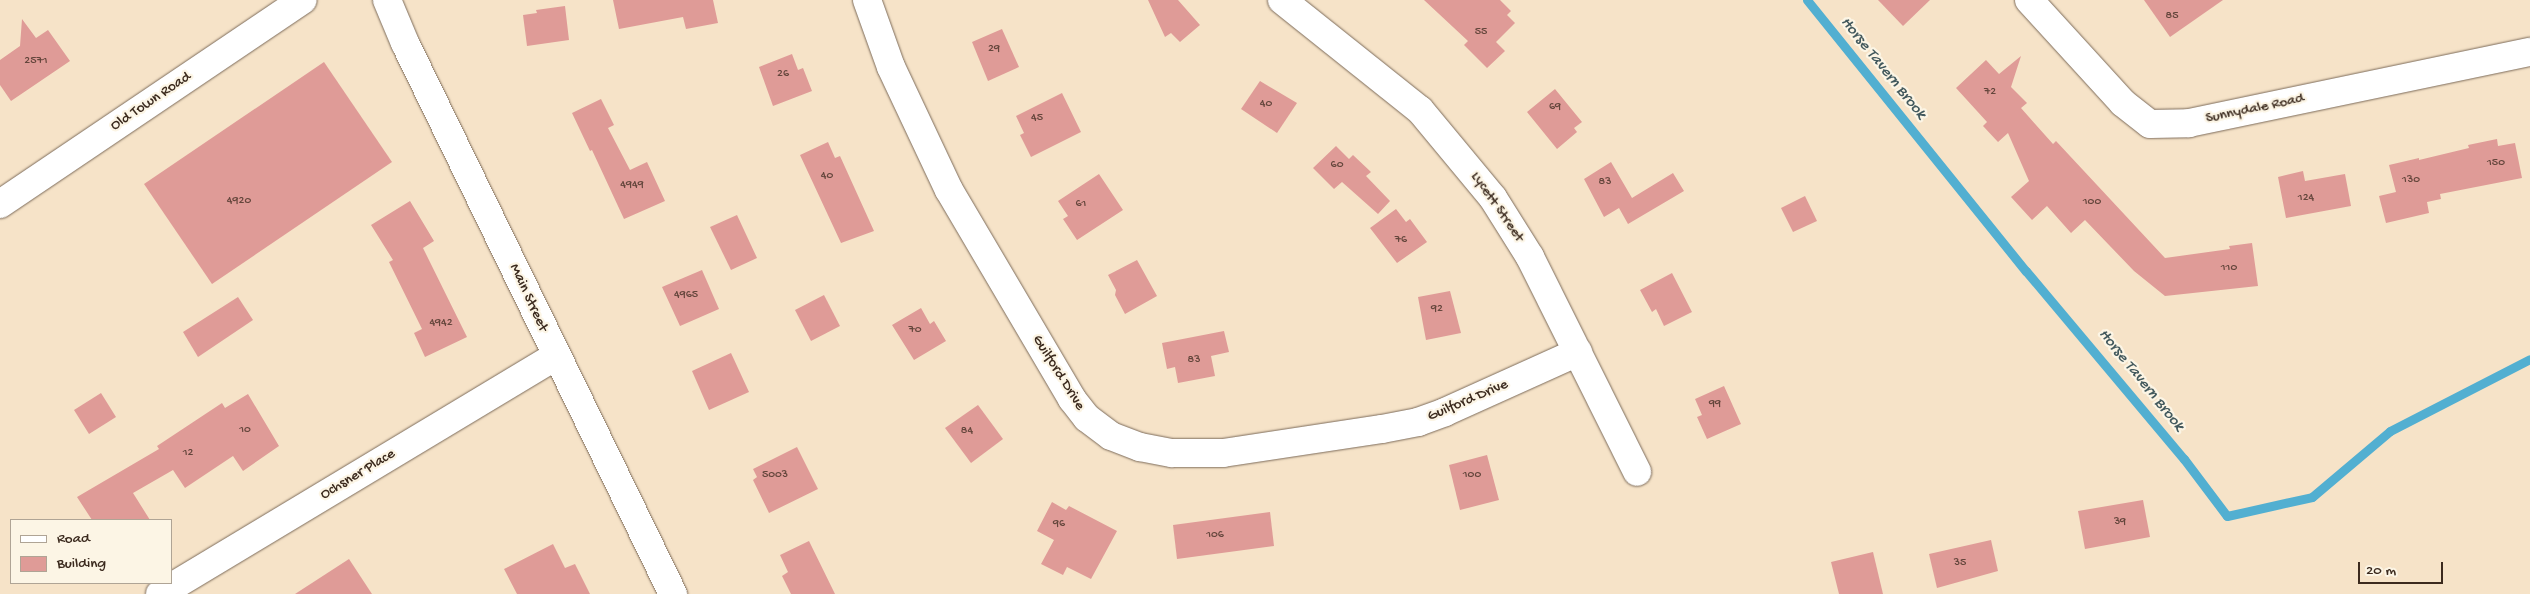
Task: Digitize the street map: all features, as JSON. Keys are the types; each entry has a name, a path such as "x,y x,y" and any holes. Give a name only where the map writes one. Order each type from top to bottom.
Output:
{"street":[{"name":"Old Town Road","path":"0,204 303,0"},
{"name":"Main Street","path":"388,0 405,43 673,594"},
{"name":"Guilford Drive","path":"866,0 891,67 949,190 1072,399 1086,418 1111,436 1140,447 1172,453 1223,453 1382,429 1418,422 1445,412 1578,352"},
{"name":"Lycett Street","path":"1282,0 1420,110 1493,198 1530,257 1637,472"},
{"name":"Sunnydale Road","path":"2029,0 2124,103 2150,124 2189,122 2530,52"},
{"name":"Ochsner Place","path":"160,594 556,356"}],"building":[{"path":"613,0 713,0 718,23 686,29 683,17 619,29"},
{"path":"1148,0 1178,0 1200,25 1180,42 1171,33 1165,37"},
{"path":"1424,0 1500,0 1511,11 1507,15 1515,23 1496,42 1505,51 1487,68 1464,45 1468,41"},
{"path":"1878,0 1930,0 1903,26"},
{"path":"2144,0 2223,0 2170,37"},
{"path":"565,6 569,40 527,46 523,15 537,13 536,10"},
{"path":"22,19 36,38 48,30 70,61 11,101 0,85 0,60 20,46"},
{"path":"1002,29 1019,67 988,81 972,42"},
{"path":"792,54 798,70 803,68 812,91 773,106 759,67"},
{"path":"2021,56 2011,87 2027,103 2021,108 2053,144 2056,141 2165,258 2230,249 2229,246 2252,243 2258,286 2165,296 2134,271 2085,220 2071,233 2047,206 2032,220 2011,197 2029,181 2008,133 1998,142 1983,126 1987,122 1956,88 1986,60 1999,74"},
{"path":"324,62 392,162 212,284 144,184"},
{"path":"1260,81 1297,103 1277,133 1241,109"},
{"path":"1555,89 1582,122 1574,128 1577,132 1557,149 1527,112"},
{"path":"1062,93 1081,132 1031,157 1020,135 1024,133 1016,116"},
{"path":"601,99 614,125 608,128 630,170 647,162 665,201 624,219 592,150 590,151 572,113"},
{"path":"2497,139 2498,146 2515,143 2522,178 2440,194 2441,199 2427,202 2429,213 2386,223 2379,196 2396,192 2389,165 2469,148 2468,145"},
{"path":"828,142 835,158 840,156 874,231 841,243 800,155"},
{"path":"1336,146 1349,159 1353,155 1371,172 1366,176 1390,201 1378,214 1342,182 1334,189 1313,168"},
{"path":"1611,162 1632,198 1673,173 1684,191 1628,224 1619,208 1604,217 1584,179"},
{"path":"2303,171 2305,181 2345,174 2351,206 2286,218 2278,177"},
{"path":"1099,174 1123,210 1077,240 1063,219 1068,216 1058,201"},
{"path":"1805,196 1817,221 1793,232 1781,208"},
{"path":"410,201 434,241 423,248 467,337 425,357 414,333 422,329 389,262 393,260 371,225"},
{"path":"1396,209 1406,222 1410,219 1427,242 1397,263 1370,228"},
{"path":"737,215 757,258 731,270 710,227"},
{"path":"1137,260 1157,296 1125,314 1115,295 1116,290 1108,275"},
{"path":"702,270 719,309 680,326 662,287"},
{"path":"1672,273 1692,312 1664,326 1656,309 1652,312 1640,290"},
{"path":"1450,291 1461,333 1426,340 1418,297"},
{"path":"824,295 840,326 811,341 795,310"},
{"path":"238,297 253,320 198,357 183,332"},
{"path":"921,308 930,324 934,321 946,341 914,360 892,325"},
{"path":"1224,331 1229,352 1211,356 1215,376 1178,383 1175,367 1167,369 1162,343"},
{"path":"731,353 749,392 709,410 692,371"},
{"path":"1724,386 1741,424 1707,439 1697,417 1702,415 1695,399"},
{"path":"101,393 116,417 89,434 74,410"},
{"path":"248,394 279,446 243,471 233,456 185,488 173,470 133,493 149,519 91,519 77,497 159,449 157,446 222,403 225,408"},
{"path":"978,405 1003,439 971,463 945,428"},
{"path":"797,447 818,489 769,513 753,480 757,477 753,469"},
{"path":"1487,455 1499,500 1460,510 1449,465"},
{"path":"2143,500 2150,537 2085,549 2078,511"},
{"path":"1052,502 1066,510 1069,506 1117,531 1091,579 1067,567 1063,575 1041,564 1054,540 1037,531"},
{"path":"1270,512 1274,546 1177,559 1173,525"},
{"path":"1991,540 1998,571 1937,588 1929,554"},
{"path":"809,541 835,594 791,594 782,576 788,572 780,555"},
{"path":"553,544 565,568 575,564 590,594 517,594 504,569"},
{"path":"1873,552 1883,594 1839,594 1831,562"},
{"path":"349,559 372,594 295,594"}],"waterway":[{"name":"Horse Tavern Brook","path":"1807,0 2026,271 2184,459 2227,516 2312,497 2390,431 2530,359"}]}
